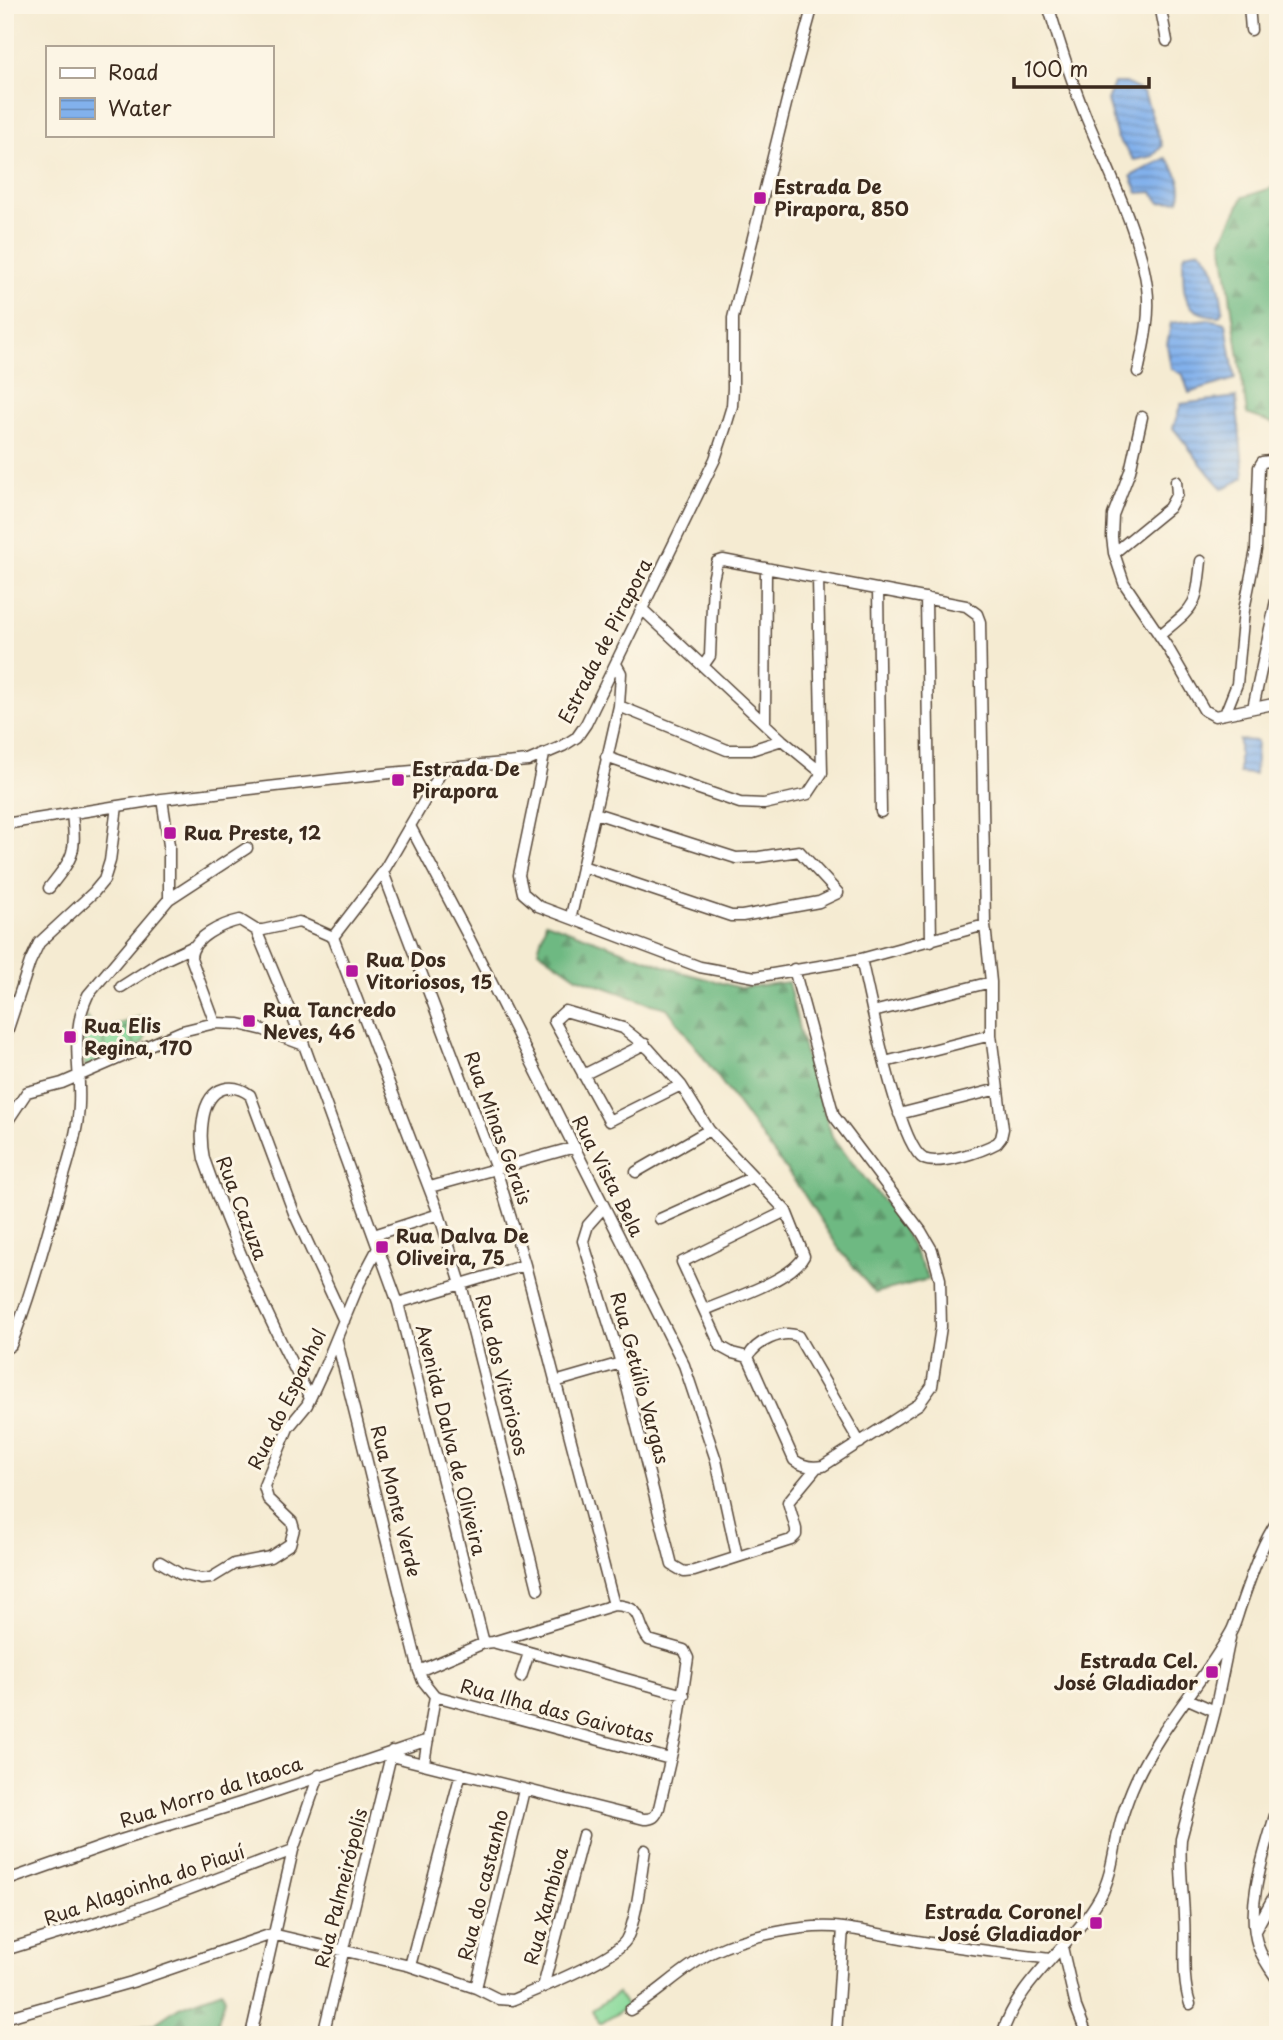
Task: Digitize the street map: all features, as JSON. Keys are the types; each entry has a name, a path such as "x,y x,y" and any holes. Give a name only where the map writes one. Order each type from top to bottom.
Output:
{"street":[{"name":"Estrada de Pirapora","path":"5,824 162,799 528,761 577,737 643,610 715,459 725,429 732,406 733,318 813,5"},
{"path":"1048,5 1067,68 1118,192 1143,269 1147,287 1148,323 1138,372"},
{"path":"1160,5 1167,41"},
{"path":"1250,5 1251,30"},
{"path":"1142,417 1130,471 1113,514 1114,553 1124,583 1160,635 1204,710 1215,716 1278,703"},
{"path":"1225,714 1237,684 1244,610 1256,550 1259,467 1262,461 1278,460"},
{"path":"1114,553 1169,508 1177,494 1176,481"},
{"path":"704,666 710,656 713,580 717,562 723,560 966,606 977,614 980,621 985,925 991,982 991,1035 1003,1129 999,1141 994,1145 943,1161 931,1161 918,1155 899,1114 862,959"},
{"path":"1160,635 1192,607 1196,599 1201,561"},
{"path":"765,722 766,569"},
{"path":"606,757 740,803 764,804 808,794 822,773 818,578"},
{"path":"878,589 881,812"},
{"path":"1253,708 1278,591"},
{"path":"926,598 930,941"},
{"path":"643,610 782,740 822,773"},
{"path":"571,916 619,706 621,673 615,664"},
{"path":"619,706 727,750 751,750 782,740"},
{"path":"544,755 519,881 523,893 533,903 712,970 755,976 862,959 985,925"},
{"path":"121,987 232,922 246,922 256,930 299,922 333,937 383,872 443,769"},
{"path":"162,799 169,845 169,899"},
{"path":"5,1038 39,943 104,880 110,861 117,806"},
{"path":"49,888 75,851 72,813"},
{"path":"582,866 731,916 819,902 838,893 799,851 736,858 595,813"},
{"name":"Rua Vista Bela","path":"410,826 684,1365 716,1460 737,1556"},
{"path":"5,1349 11,1345 31,1294 76,1134 79,1114 76,1032 88,995 169,899 247,848"},
{"name":"Rua Minas Gerais","path":"383,872 496,1169 525,1265 614,1605"},
{"name":"Avenida Dalva de Oliveira","path":"256,930 304,1045 398,1303 488,1643"},
{"name":"Rua dos Vitoriosos","path":"333,937 439,1214 461,1284 538,1589"},
{"path":"192,947 191,958 215,1024"},
{"path":"748,1357 794,1460 817,1468 919,1404 929,1391 935,1374 941,1327 940,1279 936,1259 927,1240 834,1116 794,969"},
{"path":"873,1012 991,982"},
{"path":"681,1085 609,1121 554,1021 565,1011 623,1028 645,1044 681,1085 709,1130 786,1211 804,1255 801,1263 783,1276 705,1310"},
{"path":"5,1125 27,1092 62,1083 182,1031 215,1024 239,1024 304,1045"},
{"path":"885,1062 991,1035"},
{"path":"583,1075 645,1044"},
{"name":"Rua Cazuza","path":"310,1398 274,1331 243,1264 204,1159 201,1148 205,1113 212,1095 219,1091 237,1088 250,1095 295,1213 344,1321"},
{"path":"899,1114 998,1090"},
{"path":"636,1172 709,1130"},
{"path":"430,1187 575,1147"},
{"path":"660,1219 753,1177"},
{"name":"Rua Getúlio Vargas","path":"604,1208 587,1225 583,1241 621,1363 672,1565 684,1572 694,1571 737,1556"},
{"path":"748,1357 722,1347 682,1262 786,1211"},
{"path":"374,1235 439,1214"},
{"name":"Rua do Espanhol","path":"160,1562 191,1578 211,1578 234,1564 270,1557 290,1544 294,1529 292,1522 268,1499 264,1486 288,1428 310,1398 337,1341 359,1284 378,1248"},
{"path":"398,1303 525,1265"},
{"path":"748,1357 759,1344 784,1334 799,1336 860,1443"},
{"name":"Rua Monte Verde","path":"337,1341 419,1671 435,1696"},
{"path":"555,1382 621,1363"},
{"path":"737,1556 796,1535 788,1502 817,1468"},
{"path":"1190,2004 1185,1989 1181,1839 1215,1711 1232,1631 1266,1537 1278,1520"},
{"path":"392,1754 644,1819 656,1816 659,1808 684,1695 688,1658 684,1650 649,1640 634,1609 614,1605 488,1643 419,1671"},
{"path":"1002,2035 1012,2010 1050,1959 1079,1928 1101,1896 1109,1876 1122,1818 1135,1782 1149,1754 1232,1631"},
{"path":"488,1643 684,1695"},
{"path":"521,1677 528,1653"},
{"path":"424,1763 435,1696"},
{"name":"Rua Ilha das Gaivotas","path":"435,1696 670,1759"},
{"path":"1188,1699 1215,1711"},
{"name":"Rua Morro da Itaoca","path":"5,1881 121,1840 392,1754 428,1740"},
{"name":"Rua Palmeirópolis","path":"323,2035 392,1754"},
{"path":"410,1966 461,1773"},
{"path":"251,2035 293,1850 319,1775"},
{"name":"Rua do castanho","path":"476,1988 524,1790"},
{"path":"1277,1979 1263,1958 1255,1931 1256,1884 1278,1805"},
{"name":"Rua Xambioa","path":"543,1987 583,1835"},
{"name":"Rua Alagoinha do Piauí","path":"5,1950 126,1913 293,1850"},
{"path":"5,2018 132,1982 272,1934 410,1966 476,1988 498,1999 512,2000 611,1954 625,1941 633,1916 645,1850"},
{"path":"1255,1931 1278,1889"},
{"path":"630,2010 715,1951 739,1942 803,1927 843,1928 919,1942 1050,1959"},
{"path":"836,2035 843,1928"},
{"path":"1062,1947 1076,2007 1087,2035"}],"green space":[{"path":"1278,186 1278,425 1247,414 1222,240 1243,197"},
{"path":"546,922 681,972 740,988 788,982 804,1050 833,1139 897,1218 929,1279 875,1293 839,1249 803,1193 667,1008 577,977 538,950"},
{"path":"87,1017 99,1032 139,1017 148,1026 144,1042 136,1047 127,1027 102,1037 109,1058 85,1067 83,1037"},
{"path":"128,1027 136,1047 109,1058 102,1037"},
{"path":"222,1991 225,1998 214,2035 107,2035 154,2024 179,2007"},
{"path":"618,1993 627,2007 600,2024 592,2010"}],"water":[{"path":"1114,83 1126,83 1144,93 1162,146 1153,156 1134,160 1117,137 1107,100"},
{"path":"1166,158 1178,178 1181,194 1179,200 1160,203 1152,192 1138,193 1131,176"},
{"path":"1200,250 1210,261 1217,277 1223,310 1219,316 1197,311 1186,298 1183,258 1186,253"},
{"path":"1208,319 1226,323 1235,379 1189,393 1183,375 1171,368 1167,345 1171,323"},
{"path":"1236,397 1244,477 1223,489 1173,428 1181,404"},
{"path":"1239,740 1257,741 1255,774 1239,773"}],"place":[{"name":"Estrada De Pirapora, 850","path":"760,198"},
{"name":"Estrada De Pirapora","path":"398,780"},
{"name":"Rua Preste, 12","path":"170,833"},
{"name":"Rua Dos Vitoriosos, 15","path":"352,971"},
{"name":"Rua Tancredo Neves, 46","path":"249,1021"},
{"name":"Rua Elis Regina, 170","path":"70,1037"},
{"name":"Rua Dalva De Oliveira, 75","path":"382,1247"},
{"name":"Estrada Cel. José Gladiador","path":"1212,1672"},
{"name":"Estrada Coronel José Gladiador","path":"1096,1923"}]}
